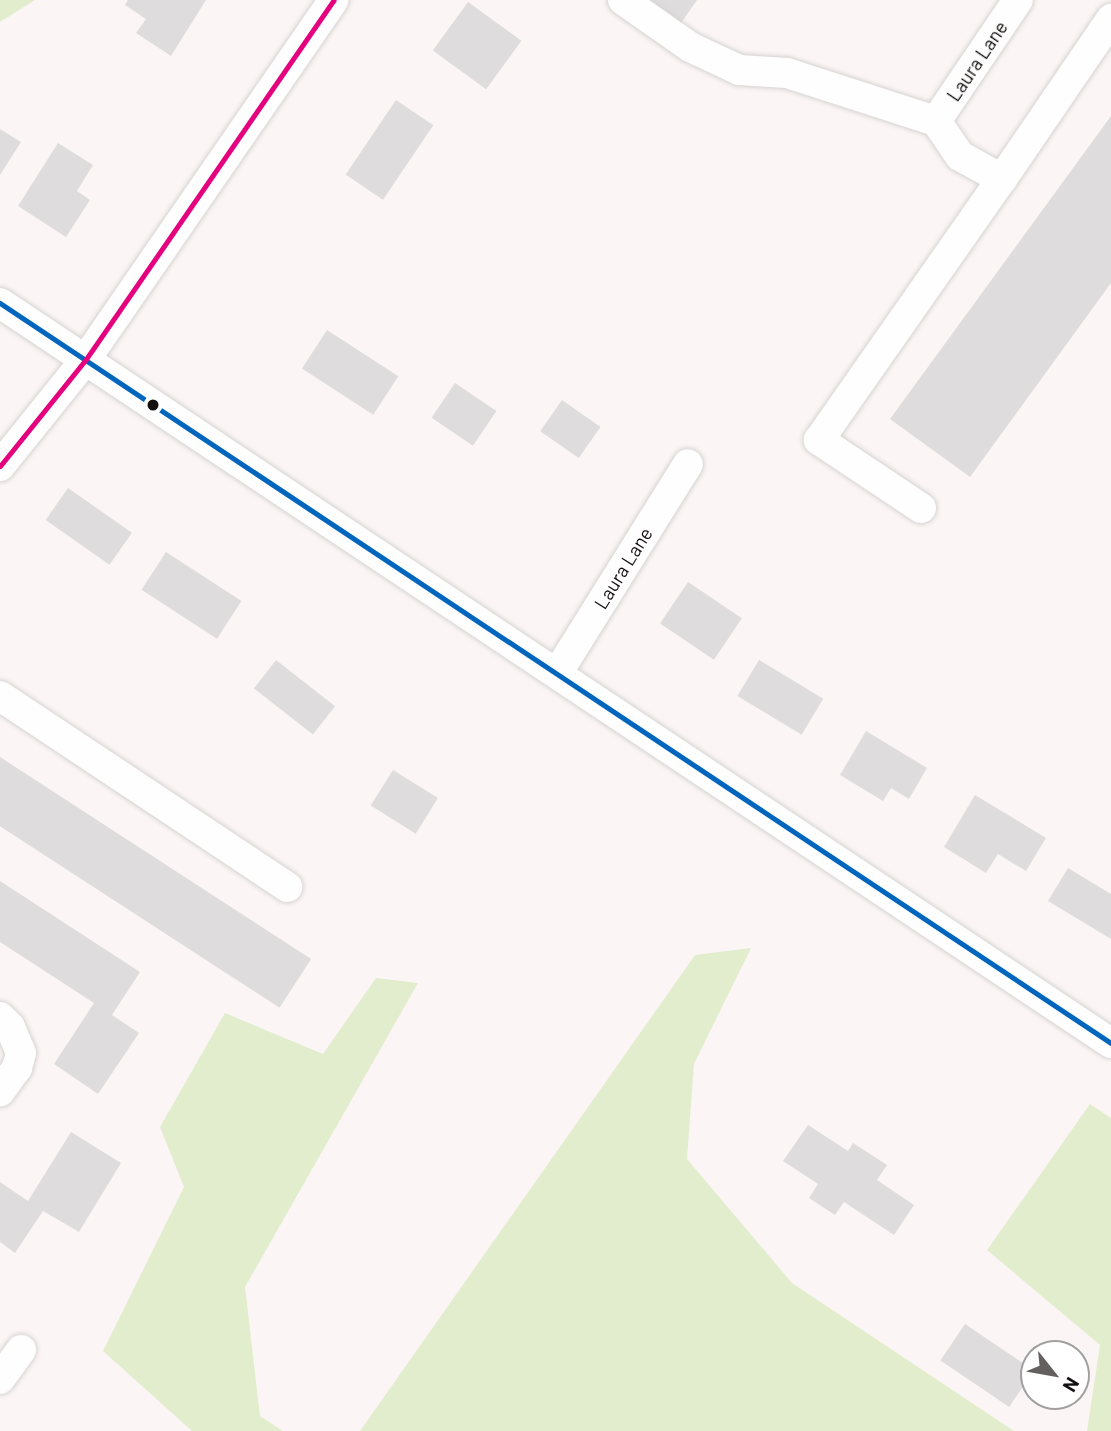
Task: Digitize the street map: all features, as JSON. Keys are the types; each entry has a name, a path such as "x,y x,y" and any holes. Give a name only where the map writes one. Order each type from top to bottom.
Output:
{"street":[{"path":"0,466 86,359 334,0"},
{"path":"623,0 690,47 739,70 787,73 936,121 960,156 1002,180"},
{"name":"Laura Lane","path":"936,121 1018,0"},
{"path":"921,508 819,440 1002,180 1111,19"},
{"path":"0,303 558,672 1111,1043"},
{"name":"Laura Lane","path":"558,672 688,464"},
{"path":"0,696 288,887"},
{"path":"0,1017 10,1027 21,1054 17,1068 0,1091"},
{"path":"0,1379 21,1350"}],"green space":[{"path":"0,0 35,0 0,22"},
{"path":"751,948 694,1064 687,1159 792,1283 1014,1431 360,1431 695,955"},
{"path":"376,978 418,983 245,1287 260,1416 283,1431 192,1431 103,1351 184,1187 160,1127 225,1013 323,1054"},
{"path":"1090,1104 1111,1118 1111,1431 1087,1431 1100,1345 987,1250"}],"building":[{"path":"128,0 206,0 171,56 136,33 146,19 125,5"},
{"path":"648,0 697,0 681,23"},
{"path":"468,2 521,41 486,89 433,51"},
{"path":"396,100 433,125 383,200 346,175"},
{"path":"1111,116 1111,283 970,477 890,419"},
{"path":"0,129 21,142 0,175"},
{"path":"58,143 93,165 77,191 90,200 66,237 18,206"},
{"path":"327,330 398,376 373,415 302,369"},
{"path":"455,383 496,411 473,446 432,418"},
{"path":"562,400 601,427 579,458 540,431"},
{"path":"68,488 132,533 110,565 46,520"},
{"path":"166,552 241,601 217,639 141,590"},
{"path":"688,582 742,618 714,660 660,623"},
{"path":"276,660 335,706 313,735 254,688"},
{"path":"759,660 823,699 802,735 737,696"},
{"path":"866,731 927,768 909,799 891,788 883,801 840,775"},
{"path":"0,757 311,959 280,1008 0,826"},
{"path":"393,770 438,798 416,834 371,806"},
{"path":"975,795 1046,838 1026,871 998,854 986,873 944,847"},
{"path":"1068,868 1111,894 1111,939 1048,901"},
{"path":"0,881 140,972 112,1015 139,1033 98,1094 54,1064 94,1003 0,942"},
{"path":"808,1125 848,1151 853,1143 887,1165 877,1180 914,1205 894,1235 844,1202 835,1215 809,1198 818,1184 783,1161"},
{"path":"71,1132 121,1163 79,1232 43,1211 15,1253 0,1242 0,1182 28,1201"},
{"path":"965,1324 1020,1361 1020,1391 1009,1407 940,1360"}],"transit line":[{"path":"0,466 86,359 334,0"},
{"path":"0,303 1111,1043"}]}
